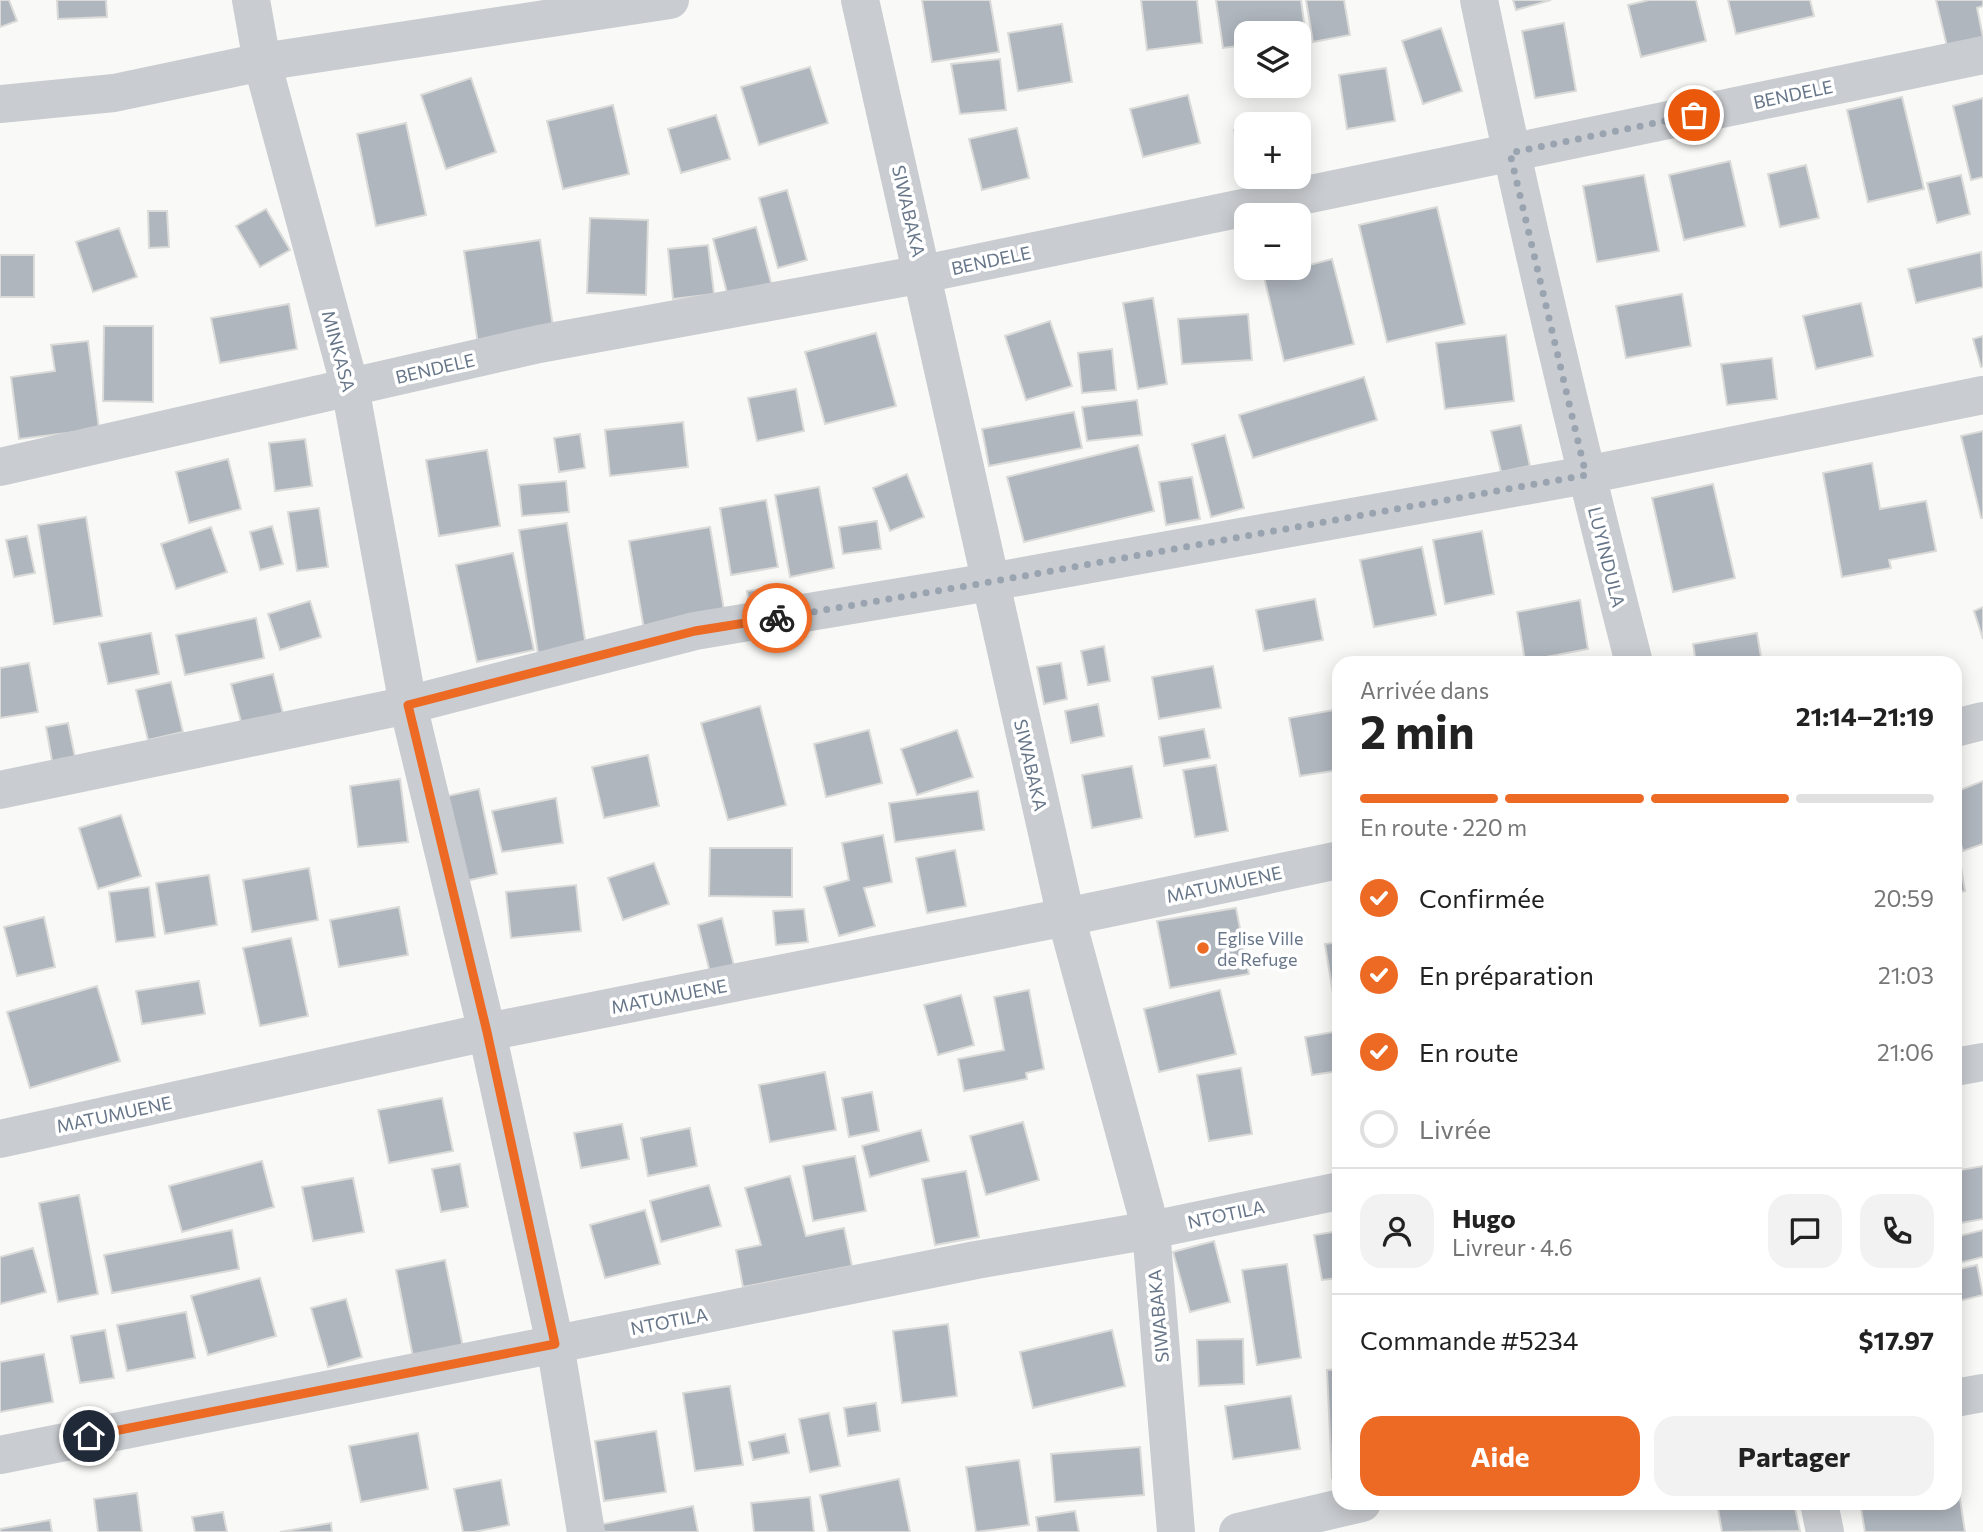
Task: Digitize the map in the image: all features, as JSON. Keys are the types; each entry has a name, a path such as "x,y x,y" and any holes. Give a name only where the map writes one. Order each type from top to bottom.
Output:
{"street":[{"name":"MINKASA","path":"251,0 262,62 350,387 408,705 487,1032 555,1344 586,1532"},
{"path":"0,104 114,93 262,62 670,0"},
{"name":"SIWABAKA","path":"860,0 1066,917 1151,1230 1175,1532"},
{"name":"LUYINDULA","path":"1479,0 1510,153 1586,475 1632,656"},
{"name":"BENDELE","path":"0,467 539,344 923,274 1983,55"},
{"path":"0,790 408,705 695,631 990,582 1586,475 1983,395"},
{"path":"1962,726 1983,721"},
{"name":"MATUMUENE","path":"0,1139 487,1032 1332,861"},
{"path":"1962,1066 1983,1062"},
{"name":"NTOTILA","path":"0,1455 976,1260 1151,1230 1332,1192"},
{"path":"1962,1397 1983,1393"},
{"path":"1238,1532 1332,1510"},
{"path":"1820,1510 1825,1532"}],"building":[{"path":"0,0 9,0 17,21 0,27"},
{"path":"57,0 106,0 107,17 58,19"},
{"path":"922,0 990,0 999,52 932,62"},
{"path":"1141,0 1197,0 1202,43 1147,50"},
{"path":"1216,0 1301,0 1304,21 1234,21 1234,47 1223,48"},
{"path":"1306,0 1344,0 1350,35 1313,42"},
{"path":"1513,0 1551,0 1516,10"},
{"path":"1649,0 1696,0 1706,41 1641,57 1628,5"},
{"path":"1728,0 1810,0 1814,16 1736,34"},
{"path":"1936,0 1983,0 1983,6 1977,8 1983,37 1947,46"},
{"path":"1564,23 1576,91 1535,98 1522,31"},
{"path":"1062,24 1072,82 1018,91 1008,33"},
{"path":"1441,28 1462,91 1423,104 1402,41"},
{"path":"1000,59 1006,110 960,114 951,64"},
{"path":"810,67 828,123 759,145 741,87"},
{"path":"1386,68 1395,121 1347,129 1339,75"},
{"path":"471,78 496,152 446,169 421,95"},
{"path":"1188,95 1200,143 1143,157 1130,109"},
{"path":"1902,97 1924,189 1868,202 1847,110"},
{"path":"1983,98 1983,177 1971,180 1953,106"},
{"path":"613,105 629,174 563,189 547,121"},
{"path":"716,115 730,159 681,173 668,129"},
{"path":"406,123 426,215 376,226 357,134"},
{"path":"1017,128 1029,178 982,190 969,139"},
{"path":"1730,161 1745,226 1684,240 1669,175"},
{"path":"1806,165 1819,218 1780,227 1768,174"},
{"path":"1644,175 1659,251 1597,262 1583,186"},
{"path":"1961,175 1970,214 1937,223 1927,183"},
{"path":"787,190 807,260 778,268 759,198"},
{"path":"1437,207 1465,324 1387,342 1359,225"},
{"path":"266,209 290,250 260,267 236,226"},
{"path":"148,211 167,211 169,247 149,248"},
{"path":"590,218 648,220 646,295 587,293"},
{"path":"756,227 775,297 731,308 713,239"},
{"path":"119,228 137,277 93,292 76,242"},
{"path":"540,240 554,333 478,344 464,251"},
{"path":"708,245 714,294 673,299 668,249"},
{"path":"1981,252 1983,287 1916,303 1908,269"},
{"path":"0,255 34,255 34,297 0,297"},
{"path":"1332,259 1354,344 1284,361 1265,280 1311,280 1311,265"},
{"path":"1682,294 1691,346 1626,358 1616,306"},
{"path":"1153,298 1167,384 1138,389 1123,303"},
{"path":"1861,303 1873,356 1816,369 1803,316"},
{"path":"289,304 297,349 220,363 211,318"},
{"path":"1248,314 1252,360 1182,364 1178,319"},
{"path":"1050,321 1072,386 1026,400 1005,336"},
{"path":"104,326 153,326 153,402 103,401"},
{"path":"876,333 896,406 825,424 805,352"},
{"path":"1506,335 1514,401 1445,409 1436,343"},
{"path":"1983,336 1983,366 1981,367 1973,339"},
{"path":"88,341 99,429 19,439 11,377 55,371 51,345"},
{"path":"1112,349 1116,390 1082,393 1078,353"},
{"path":"1772,358 1777,399 1727,405 1721,364"},
{"path":"1364,377 1377,420 1253,458 1239,415"},
{"path":"796,389 804,431 757,441 748,398"},
{"path":"1137,400 1142,435 1087,441 1082,407"},
{"path":"1074,412 1082,448 989,466 982,429"},
{"path":"683,422 688,467 610,476 605,430"},
{"path":"1521,425 1530,466 1501,472 1491,431"},
{"path":"1983,431 1983,518 1981,518 1961,436"},
{"path":"580,434 585,468 559,472 554,438"},
{"path":"1225,435 1244,508 1211,517 1192,444"},
{"path":"305,439 312,486 275,491 269,443"},
{"path":"1138,445 1154,511 1024,542 1007,477"},
{"path":"487,450 500,526 439,536 426,460"},
{"path":"228,459 241,509 189,523 176,472"},
{"path":"1872,463 1880,509 1926,501 1936,551 1889,560 1891,568 1842,577 1823,473"},
{"path":"907,474 924,517 890,531 873,488"},
{"path":"1192,477 1200,519 1166,525 1159,482"},
{"path":"566,481 569,512 522,516 519,485"},
{"path":"1713,484 1735,578 1673,592 1652,498"},
{"path":"819,487 834,568 790,577 775,495"},
{"path":"766,500 778,567 731,575 720,508"},
{"path":"319,508 328,567 297,571 288,512"},
{"path":"86,517 102,616 54,624 38,525"},
{"path":"877,521 881,549 843,554 839,527"},
{"path":"567,523 589,666 541,673 519,530"},
{"path":"272,526 283,564 260,570 250,532"},
{"path":"211,527 227,572 176,589 161,544"},
{"path":"710,527 728,634 647,647 629,541"},
{"path":"1482,531 1494,594 1445,604 1433,540"},
{"path":"27,536 35,573 14,577 6,540"},
{"path":"1422,547 1436,615 1374,627 1360,560"},
{"path":"513,553 534,650 477,662 456,565"},
{"path":"781,586 786,611 751,617 747,591"},
{"path":"1315,599 1323,640 1264,651 1256,610"},
{"path":"1580,600 1588,649 1551,656 1524,656 1517,612"},
{"path":"310,601 321,637 280,650 268,614"},
{"path":"1983,607 1983,639 1974,611"},
{"path":"256,618 264,658 185,675 176,635"},
{"path":"151,633 159,674 108,684 99,643"},
{"path":"1757,633 1761,656 1695,656 1693,644"},
{"path":"1104,646 1110,681 1088,685 1081,651"},
{"path":"29,663 38,712 0,718 0,668"},
{"path":"1061,663 1067,699 1044,704 1037,667"},
{"path":"1213,666 1221,708 1159,719 1152,677"},
{"path":"273,674 290,741 249,752 231,684"},
{"path":"171,682 183,732 148,740 136,690"},
{"path":"1098,704 1104,736 1071,743 1065,711"},
{"path":"760,706 786,805 728,820 701,723"},
{"path":"1332,710 1332,771 1300,776 1289,718"},
{"path":"68,723 76,762 53,766 46,727"},
{"path":"1204,729 1210,758 1164,766 1159,737"},
{"path":"869,730 882,783 826,797 814,744"},
{"path":"957,730 973,777 917,795 901,749"},
{"path":"648,755 659,806 604,818 592,767"},
{"path":"1216,765 1228,831 1195,837 1183,770"},
{"path":"1132,766 1142,818 1092,828 1082,775"},
{"path":"400,779 408,842 358,847 350,786"},
{"path":"1983,781 1983,844 1963,851 1962,848 1962,789"},
{"path":"479,789 497,874 461,882 443,797"},
{"path":"978,791 984,830 895,842 889,803"},
{"path":"556,798 563,843 502,852 492,811"},
{"path":"121,815 141,876 98,889 79,828"},
{"path":"883,835 892,882 864,888 875,926 839,936 824,887 849,880 842,843"},
{"path":"710,848 792,848 792,897 709,896"},
{"path":"955,850 966,906 927,913 916,858"},
{"path":"654,863 669,904 623,920 608,878"},
{"path":"309,868 318,920 252,932 243,880"},
{"path":"209,875 217,925 165,934 156,883"},
{"path":"576,885 581,931 511,938 506,892"},
{"path":"149,887 155,937 116,942 109,892"},
{"path":"399,907 408,955 339,967 330,920"},
{"name":"Eglise Ville de Refuge","path":"1236,908 1249,974 1170,988 1157,921"},
{"path":"804,909 808,942 776,945 773,911"},
{"path":"44,917 55,967 17,976 4,927"},
{"path":"722,918 740,990 716,996 698,925"},
{"path":"291,938 308,1016 260,1026 243,948"},
{"path":"1332,943 1332,988 1325,944"},
{"path":"199,981 205,1014 142,1024 136,991"},
{"path":"97,986 120,1061 30,1088 7,1012"},
{"path":"1029,990 1044,1069 1026,1073 1027,1079 964,1091 958,1059 1004,1050 994,997"},
{"path":"1220,990 1236,1054 1159,1072 1144,1009"},
{"path":"961,995 974,1045 938,1055 924,1005"},
{"path":"1332,1032 1332,1072 1312,1075 1305,1037"},
{"path":"1241,1068 1252,1134 1209,1141 1197,1075"},
{"path":"825,1072 836,1130 770,1142 759,1085"},
{"path":"872,1092 879,1131 849,1137 842,1098"},
{"path":"442,1098 453,1151 389,1163 378,1110"},
{"path":"1023,1122 1039,1180 986,1195 970,1136"},
{"path":"622,1124 629,1159 581,1168 574,1133"},
{"path":"690,1128 697,1166 648,1176 641,1138"},
{"path":"921,1130 929,1161 870,1177 862,1146"},
{"path":"855,1156 866,1211 813,1221 803,1166"},
{"path":"262,1161 274,1207 182,1232 169,1186"},
{"path":"460,1164 468,1207 441,1212 432,1169"},
{"path":"1983,1166 1983,1219 1962,1223 1962,1170"},
{"path":"966,1171 979,1237 935,1245 922,1179"},
{"path":"790,1176 806,1236 844,1228 852,1266 743,1287 736,1250 761,1245 745,1188"},
{"path":"353,1178 364,1232 313,1241 302,1187"},
{"path":"709,1185 721,1226 661,1242 650,1201"},
{"path":"79,1195 98,1294 58,1302 39,1203"},
{"path":"645,1210 660,1264 605,1278 590,1225"},
{"path":"232,1230 239,1269 112,1293 104,1255"},
{"path":"1983,1230 1983,1257 1962,1262 1962,1235"},
{"path":"1332,1232 1332,1279 1322,1280 1314,1235"},
{"path":"1214,1241 1230,1302 1190,1312 1173,1252"},
{"path":"33,1248 46,1292 0,1304 0,1257"},
{"path":"445,1260 464,1352 414,1362 396,1270"},
{"path":"1287,1264 1301,1358 1257,1365 1242,1270"},
{"path":"1977,1265 1983,1295 1962,1300 1962,1268"},
{"path":"260,1278 276,1336 208,1355 191,1296"},
{"path":"346,1299 362,1357 328,1367 311,1308"},
{"path":"186,1312 195,1358 127,1371 117,1325"},
{"path":"948,1324 957,1396 902,1403 893,1331"},
{"path":"105,1330 114,1378 80,1383 71,1336"},
{"path":"1112,1330 1125,1386 1033,1408 1020,1352"},
{"path":"1243,1339 1244,1384 1199,1386 1197,1340"},
{"path":"44,1354 53,1402 0,1412 0,1362"},
{"path":"1327,1370 1332,1370 1332,1478"},
{"path":"730,1386 743,1465 695,1471 683,1393"},
{"path":"1291,1396 1300,1449 1233,1459 1225,1406"},
{"path":"876,1403 880,1431 848,1436 844,1408"},
{"path":"829,1413 840,1466 810,1472 799,1419"},
{"path":"656,1431 666,1492 604,1501 595,1441"},
{"path":"418,1433 428,1489 361,1502 349,1446"},
{"path":"785,1434 789,1453 753,1460 749,1442"},
{"path":"1140,1447 1144,1495 1055,1502 1051,1454"},
{"path":"1019,1460 1029,1525 976,1532 966,1467"},
{"path":"899,1479 910,1532 828,1532 820,1495"},
{"path":"501,1480 509,1525 463,1532 454,1489"},
{"path":"137,1493 142,1532 98,1532 94,1499"},
{"path":"810,1497 814,1532 754,1532 751,1503"},
{"path":"693,1506 698,1532 599,1532 598,1525"},
{"path":"1718,1510 1796,1510 1800,1531 1722,1532"},
{"path":"1861,1510 1962,1510 1965,1532 1865,1532"},
{"path":"1075,1511 1079,1532 1038,1532 1036,1517"},
{"path":"223,1512 227,1532 195,1532 192,1517"},
{"path":"50,1520 52,1532 0,1532 0,1529"},
{"path":"331,1523 332,1532 280,1532"}],"way so far":[{"path":"777,618 1586,475 1510,153 1694,115"}],"place":[{"name":"Eglise Ville de Refuge","path":"1203,948"}],"route":[{"path":"89,1436 555,1344 487,1032 408,705 695,631 777,618"}]}
